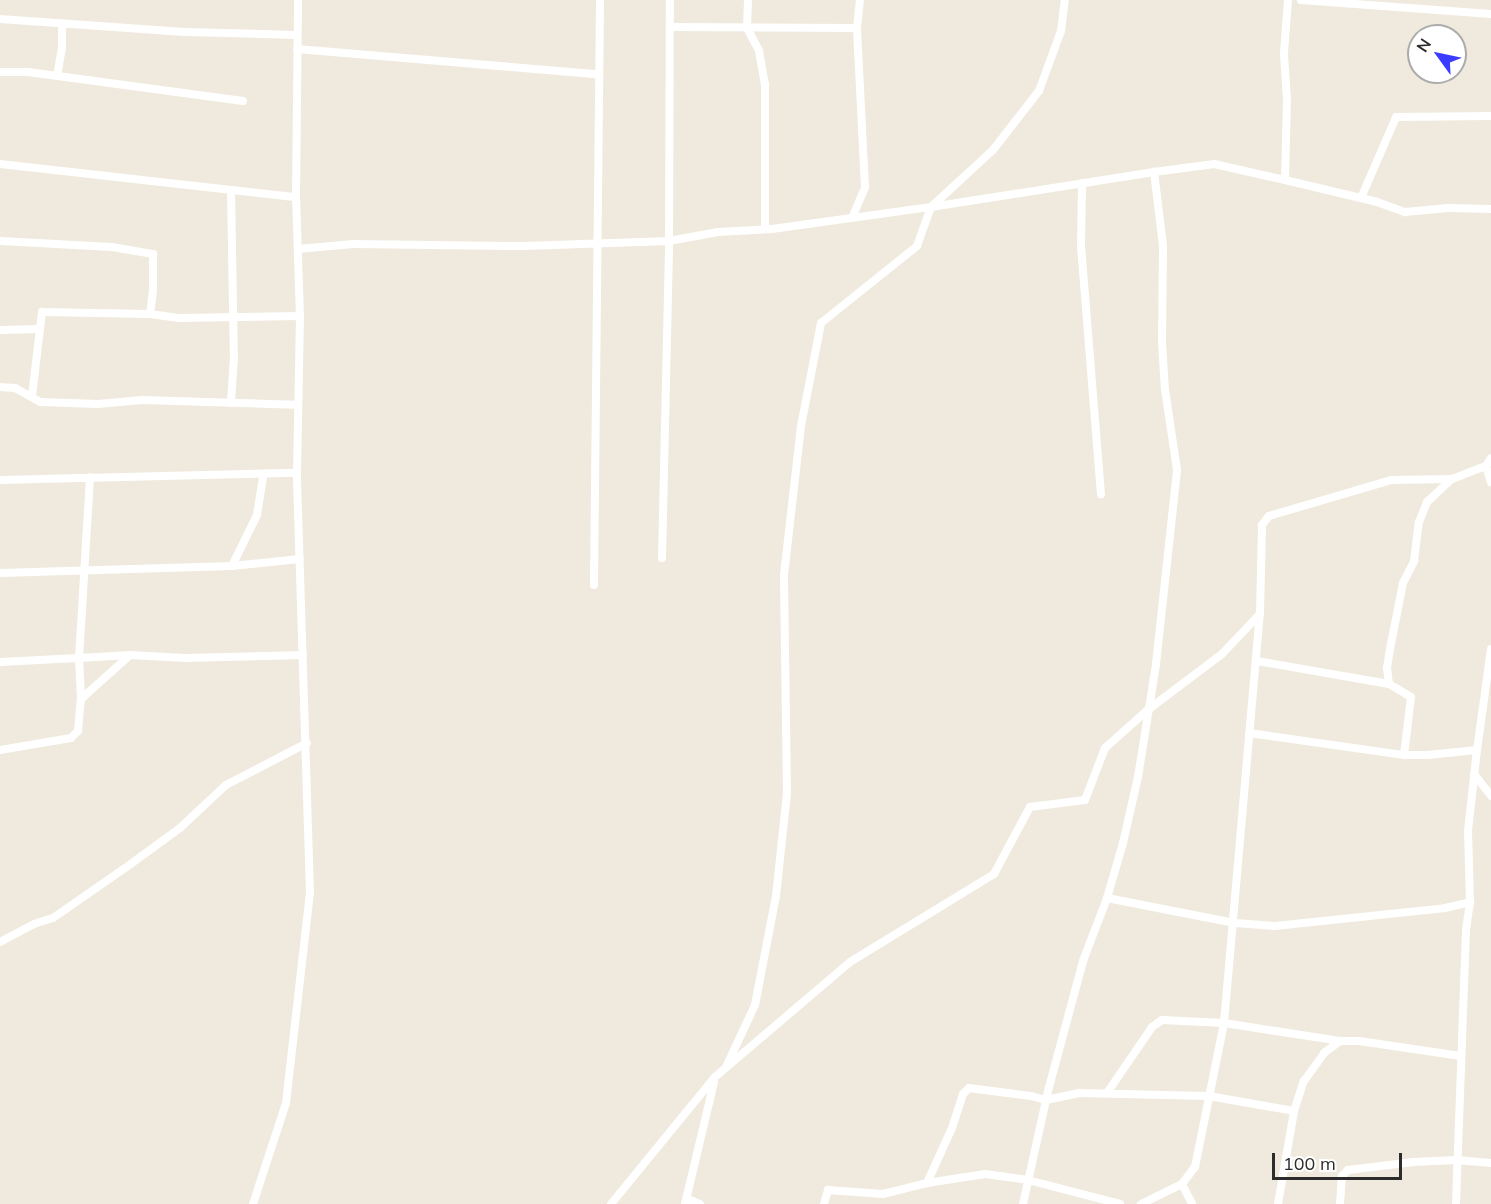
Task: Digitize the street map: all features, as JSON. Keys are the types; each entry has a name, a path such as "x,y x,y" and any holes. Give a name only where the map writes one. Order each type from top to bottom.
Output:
{"street":[{"path":"253,1204 286,1103 310,892 297,473 300,316 296,197 298,0"},
{"path":"594,585 596,244 599,219 597,74 600,0"},
{"path":"662,558 669,241 670,0"},
{"path":"748,0 747,28 759,51 765,84 765,230"},
{"path":"852,218 865,187 857,28 860,0"},
{"path":"725,1070 755,1005 776,896 787,794 784,575 801,426 821,323 917,246 931,207 993,150 1039,91 1061,31 1065,0"},
{"path":"1285,180 1287,100 1284,53 1288,0"},
{"path":"1301,0 1491,14"},
{"path":"0,19 62,25 297,35"},
{"path":"57,76 62,48 62,25"},
{"path":"670,27 857,28"},
{"path":"297,49 597,74"},
{"path":"0,72 57,76 243,101"},
{"path":"1361,198 1396,117 1491,116"},
{"path":"0,164 296,197"},
{"path":"298,249 353,244 596,244 669,241 718,232 765,230 931,207 1214,164 1361,198 1405,212 1448,208 1491,209"},
{"path":"1023,1204 1046,1100 1083,961 1107,898 1135,788 1149,709 1164,596 1177,470 1165,390 1162,343 1163,246 1154,172"},
{"path":"1082,183 1081,246 1101,494"},
{"path":"231,191 231,403"},
{"path":"0,241 112,247 153,254 150,315"},
{"path":"32,396 40,347 42,312 179,318 300,316"},
{"path":"0,330 40,329"},
{"path":"0,387 15,388 40,402 98,404 142,400 297,405"},
{"path":"1389,684 1387,668 1403,583 1414,561 1419,522 1427,502 1452,479 1489,462 1491,482"},
{"path":"0,480 264,476 297,473"},
{"path":"232,566 257,515 264,476"},
{"path":"0,750 71,738 78,731 81,699 79,658 90,477"},
{"path":"1141,1204 1182,1184 1195,1167 1224,1023 1235,923 1249,733 1257,661 1262,525 1269,516 1391,480 1452,479"},
{"path":"0,573 232,566 300,559"},
{"path":"610,1204 715,1077 850,962 994,874 1030,807 1085,800 1105,748 1149,709 1222,654 1260,614"},
{"path":"1456,1204 1456,1161 1470,902 1468,831 1477,750 1487,700 1491,648"},
{"path":"0,662 131,655 185,658 303,655"},
{"path":"81,699 131,655"},
{"path":"1257,661 1389,684 1411,697 1404,755"},
{"path":"1249,733 1404,755 1428,756 1477,750"},
{"path":"0,942 34,924 52,918 126,868 180,828 226,785 307,743"},
{"path":"1474,774 1491,796"},
{"path":"1107,898 1235,923 1275,926 1445,908 1470,902"},
{"path":"1107,1094 1145,1036 1158,1022 1224,1023 1340,1041 1359,1041 1461,1056"},
{"path":"1278,1204 1294,1111 1304,1081 1324,1053 1340,1041"},
{"path":"700,1204 687,1201 715,1077"},
{"path":"927,1183 966,1090 1031,1096 1046,1100 1080,1093 1209,1096 1294,1111"},
{"path":"1340,1204 1342,1176 1348,1170 1456,1161 1491,1163"},
{"path":"824,1204 828,1191 883,1194 927,1183 985,1174 1029,1180 1120,1204"},
{"path":"1182,1184 1192,1204"}]}
